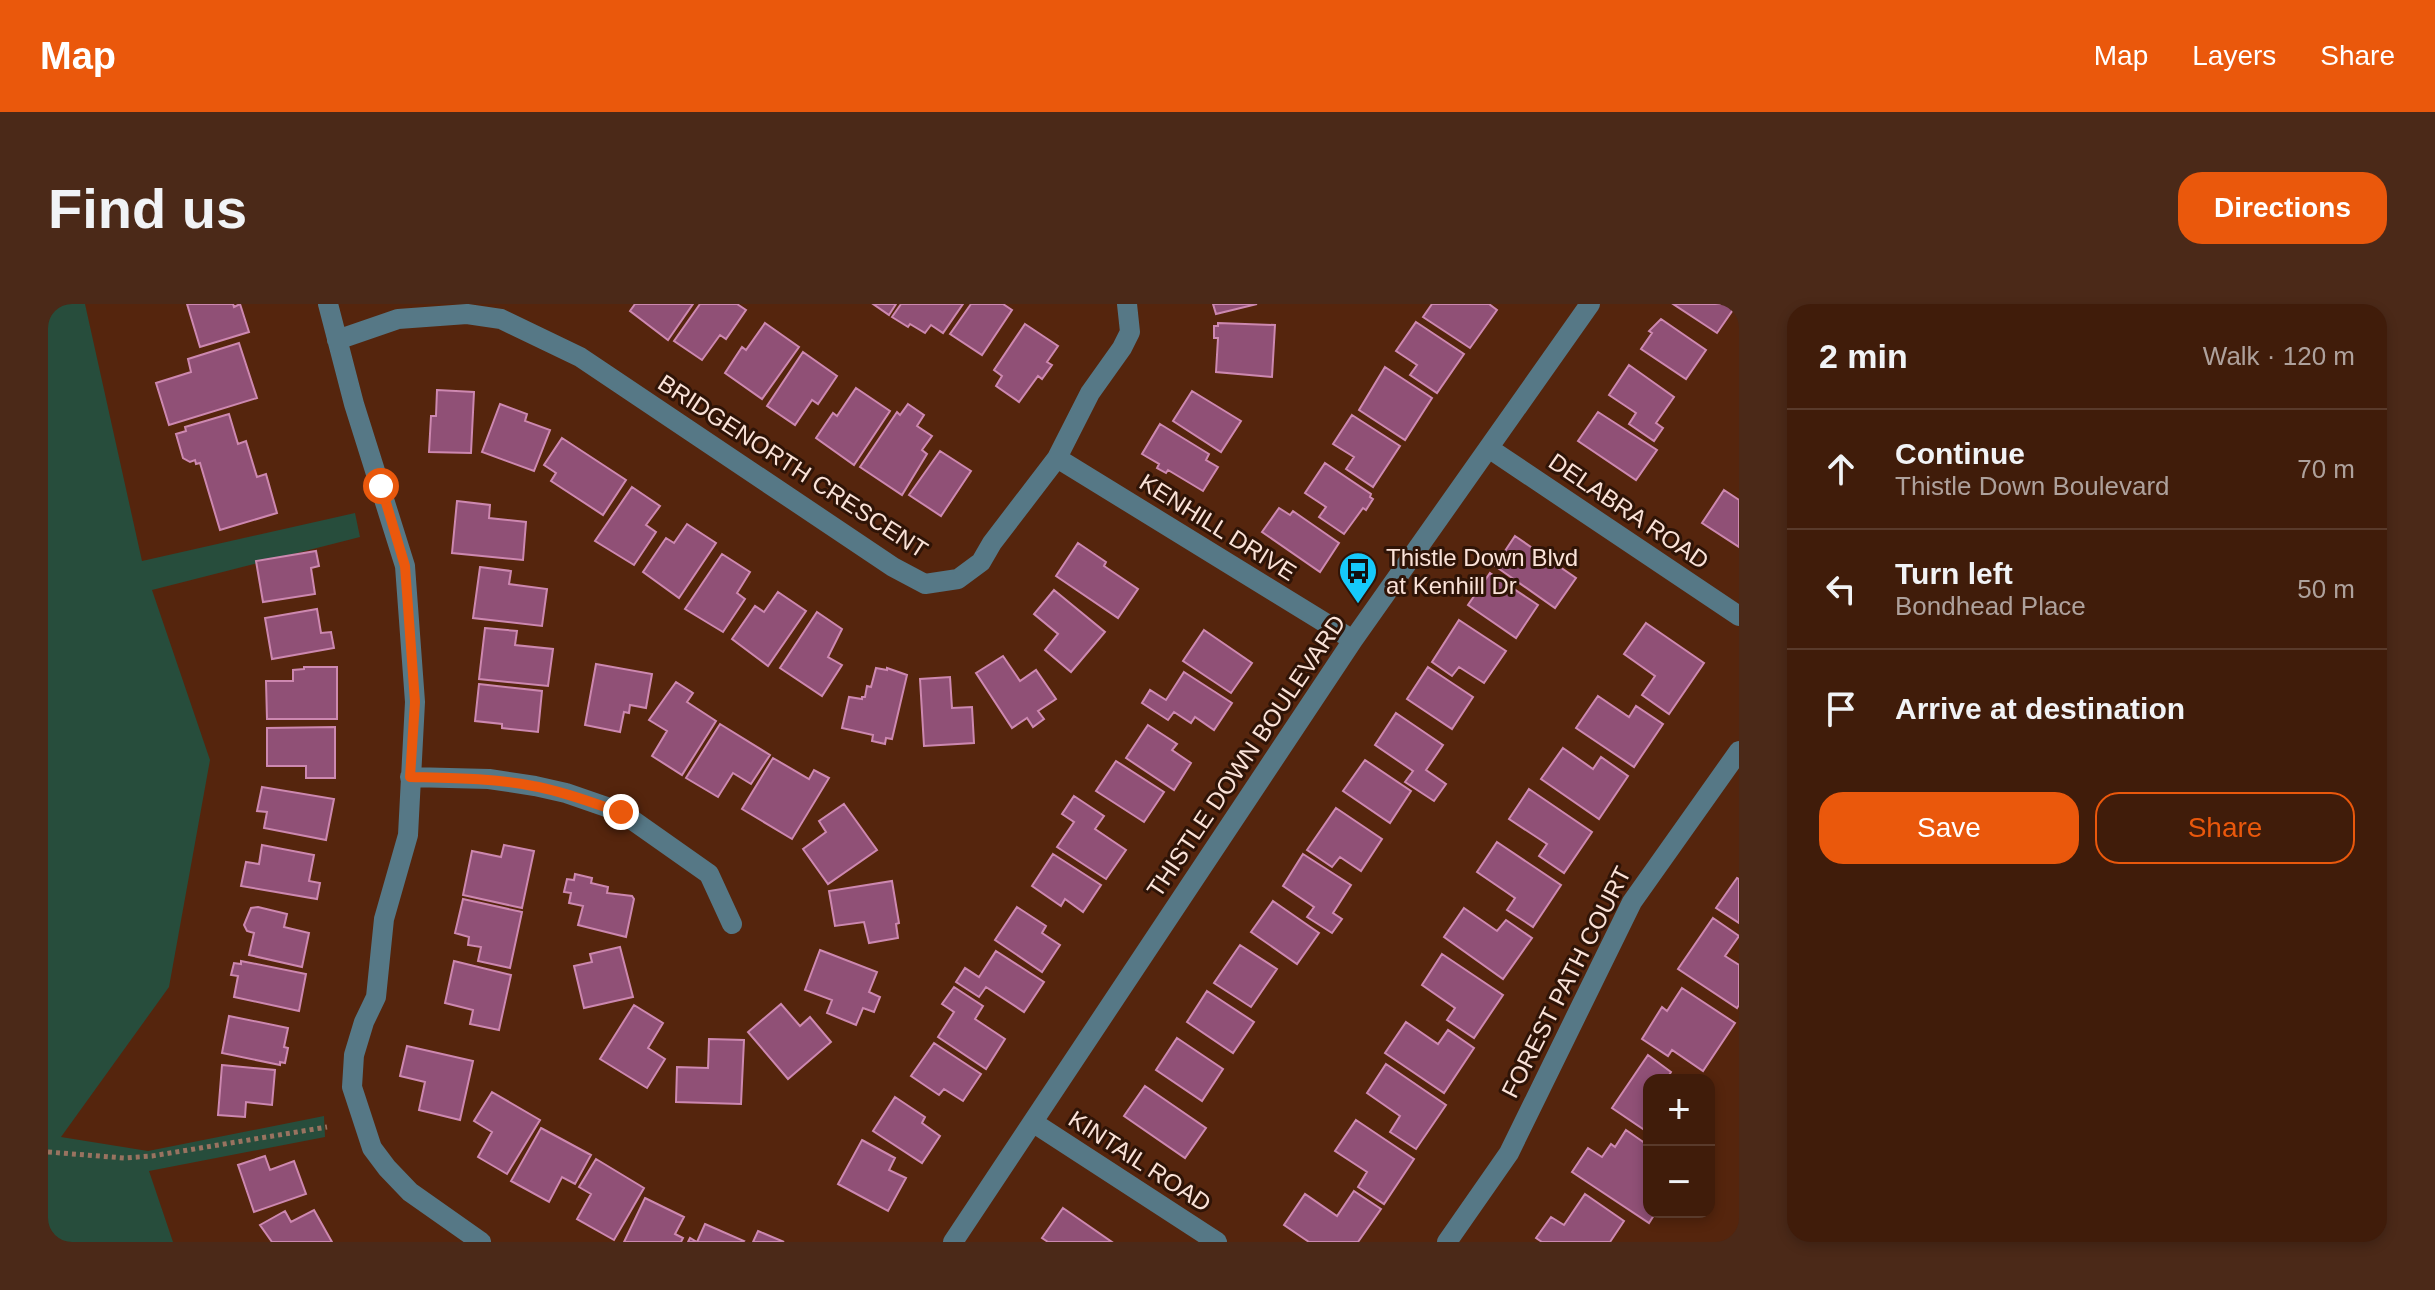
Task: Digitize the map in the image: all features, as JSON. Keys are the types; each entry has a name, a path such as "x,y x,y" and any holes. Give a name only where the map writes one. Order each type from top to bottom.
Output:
{"street":[{"path":"328,304 405,566 415,702 408,835 384,919 376,997 354,1055 352,1087 372,1148 387,1168 410,1192 481,1242"},
{"name":"BRIDGENORTH CRESCENT","path":"337,340 398,319 420,316 467,314 501,319 580,357 893,567 925,584 958,579 981,562 1057,458 1090,393 1130,332 1127,304"},
{"name":"THISTLE DOWN BOULEVARD","path":"953,1242 1353,640 1590,304"},
{"name":"DELABRA ROAD","path":"1490,449 1739,616"},
{"name":"KENHILL DRIVE","path":"1057,458 1353,640"},
{"name":"FOREST PATH COURT","path":"1447,1242 1509,1153 1632,902 1739,751"},
{"path":"410,777 489,779 535,786 621,812 709,874 732,924"},
{"name":"KINTAIL ROAD","path":"1034,1123 1217,1242"}],"path":[{"path":"48,1152 124,1158 152,1156 327,1127"}],"green space":[{"path":"48,304 85,304 142,561 355,513 360,537 152,590 210,760 169,987 61,1137 148,1151 324,1116 325,1137 149,1171 173,1242 48,1242"}],"building":[{"path":"187,304 233,304 234,307 240,304 249,332 200,347"},
{"path":"635,304 693,304 668,340 630,311"},
{"path":"700,304 737,304 746,310 726,339 720,335 702,360 674,341"},
{"path":"873,304 896,304 889,315"},
{"path":"901,304 963,304 943,333 931,325 925,333 892,317"},
{"path":"971,304 1003,304 1012,310 982,355 950,334"},
{"path":"1213,304 1257,304 1216,314"},
{"path":"1432,304 1489,304 1497,310 1470,348 1423,317"},
{"path":"1673,304 1737,304 1717,333"},
{"path":"1661,319 1706,350 1686,379 1641,349 1652,333 1649,331"},
{"path":"1416,322 1464,354 1437,393 1410,375 1417,365 1396,351"},
{"path":"765,323 799,347 762,399 725,373 742,347 746,350"},
{"path":"1218,323 1275,325 1272,377 1216,372 1218,338 1214,338 1214,326"},
{"path":"1025,324 1058,346 1047,362 1052,365 1042,379 1038,376 1019,402 996,386 1002,376 994,370"},
{"path":"239,343 257,398 169,425 156,383 191,372 188,359"},
{"path":"803,352 837,376 818,404 812,400 795,425 767,406"},
{"path":"1629,365 1674,397 1656,423 1663,428 1654,441 1629,424 1636,413 1609,395"},
{"path":"1385,367 1432,398 1405,440 1359,410"},
{"path":"856,388 890,411 854,465 816,438 833,413 837,416"},
{"path":"437,390 474,392 471,453 429,452 431,416 436,416"},
{"path":"1192,391 1241,421 1221,452 1173,421"},
{"path":"500,404 527,414 525,421 550,430 534,471 482,452"},
{"path":"908,404 924,415 917,426 932,436 922,450 927,454 902,495 860,467 897,412 900,415"},
{"path":"1598,412 1657,450 1636,480 1578,441"},
{"path":"229,414 238,444 246,441 257,477 266,474 277,513 220,530 200,463 183,458 176,434 186,431 185,427"},
{"path":"1352,415 1400,446 1373,487 1346,469 1354,457 1333,444"},
{"path":"1160,424 1209,454 1206,460 1218,467 1203,491 1168,470 1166,473 1157,468 1159,464 1142,454"},
{"path":"562,438 626,480 603,515 551,481 556,473 544,465"},
{"path":"940,451 971,471 941,516 909,495"},
{"path":"1325,463 1371,494 1373,499 1344,534 1319,517 1326,507 1305,493"},
{"path":"632,487 660,506 646,525 656,532 634,565 595,541"},
{"path":"1724,490 1739,500 1739,547 1702,523"},
{"path":"457,501 490,505 489,518 526,522 523,560 452,553"},
{"path":"1279,508 1290,515 1293,511 1339,543 1320,572 1262,532"},
{"path":"687,524 716,543 679,598 643,572 666,538 674,543"},
{"path":"1515,536 1576,578 1555,608 1495,566"},
{"path":"1078,543 1106,562 1104,566 1138,589 1118,618 1056,576"},
{"path":"316,551 319,566 311,568 315,594 263,602 256,561"},
{"path":"722,554 750,572 737,593 745,599 723,632 685,609"},
{"path":"480,567 511,571 509,584 547,589 542,626 473,618"},
{"path":"1490,573 1538,605 1516,638 1468,605"},
{"path":"1054,590 1105,632 1071,672 1045,650 1058,634 1034,614"},
{"path":"778,592 806,611 768,666 732,639 755,606 764,612"},
{"path":"317,609 321,633 331,632 334,648 272,659 265,618"},
{"path":"817,612 842,629 828,657 842,665 822,696 780,668"},
{"path":"1459,620 1506,651 1484,683 1459,667 1452,676 1432,662"},
{"path":"1646,623 1704,663 1669,714 1642,695 1655,676 1624,654"},
{"path":"485,628 517,631 515,645 553,649 548,686 479,679"},
{"path":"1204,630 1252,663 1231,693 1183,661"},
{"path":"1003,656 1020,681 1036,670 1056,699 1038,711 1044,719 1033,727 1027,718 1012,728 976,673"},
{"path":"596,664 652,674 646,708 630,705 629,713 624,712 620,732 585,725"},
{"path":"337,667 337,719 267,719 266,681 293,681 293,670"},
{"path":"1428,667 1473,697 1452,729 1407,699"},
{"path":"876,668 887,668 907,675 892,739 886,738 885,744 872,741 873,735 842,728 849,697 865,697"},
{"path":"1184,672 1232,703 1214,730 1195,717 1191,723 1174,712 1168,720 1142,703 1150,690 1166,700"},
{"path":"950,677 952,708 972,707 974,743 924,746 920,679"},
{"path":"676,682 693,693 687,702 716,721 682,775 652,756 667,731 649,720"},
{"path":"479,684 542,691 538,732 475,721"},
{"path":"1598,696 1629,717 1636,706 1663,724 1634,767 1576,728"},
{"path":"1396,713 1443,745 1426,770 1446,784 1434,801 1405,782 1413,771 1375,745"},
{"path":"720,724 770,755 751,784 733,773 718,797 686,778"},
{"path":"1148,725 1177,744 1172,750 1191,763 1174,790 1126,758"},
{"path":"335,727 335,778 306,778 306,766 267,766 267,728"},
{"path":"1563,748 1593,769 1601,757 1628,776 1599,819 1541,779"},
{"path":"773,758 809,779 814,770 829,778 792,839 742,809"},
{"path":"1365,760 1411,791 1390,823 1343,791"},
{"path":"1116,761 1164,792 1144,822 1096,791"},
{"path":"262,787 334,799 326,840 264,828 267,812 257,811"},
{"path":"1529,789 1592,832 1564,873 1539,856 1547,844 1509,819"},
{"path":"1074,796 1104,816 1095,829 1126,850 1106,879 1057,847 1074,822 1062,814"},
{"path":"844,804 877,850 828,884 803,849 826,832 819,821"},
{"path":"1336,808 1382,839 1361,871 1340,857 1332,867 1307,850"},
{"path":"1497,842 1561,885 1533,927 1507,910 1515,898 1477,872"},
{"path":"262,845 314,855 309,881 320,883 317,899 241,886 246,862 259,864"},
{"path":"504,845 534,851 522,908 463,895 472,851 501,857"},
{"path":"1053,854 1101,885 1083,912 1065,899 1061,906 1032,886"},
{"path":"1303,854 1351,885 1333,913 1342,919 1332,933 1307,917 1314,907 1283,886"},
{"path":"575,874 592,878 591,883 608,887 607,893 632,896 634,899 626,937 578,925 583,906 569,903 571,893 564,892 567,879 574,880"},
{"path":"1739,879 1739,923 1716,908"},
{"path":"892,881 899,923 896,924 898,938 869,943 864,922 835,926 829,891"},
{"path":"463,899 522,912 510,968 478,961 481,947 468,945 469,937 455,933"},
{"path":"1273,901 1319,933 1297,964 1251,932"},
{"path":"1017,907 1046,926 1042,933 1060,945 1042,972 995,940"},
{"path":"251,908 287,914 284,927 309,933 302,967 249,955 254,933 247,931 244,925"},
{"path":"1464,908 1497,931 1506,920 1532,938 1503,979 1444,937"},
{"path":"1713,918 1739,936 1725,956 1739,965 1737,1008 1678,969"},
{"path":"1240,945 1277,969 1251,1007 1214,983"},
{"path":"620,947 633,997 584,1008 574,966 592,962 590,954"},
{"path":"820,950 877,972 869,992 880,997 874,1012 863,1008 856,1025 827,1013 832,1000 805,990"},
{"path":"996,951 1044,982 1024,1012 986,987 979,997 956,982 965,968 979,977"},
{"path":"1442,954 1503,995 1474,1038 1447,1020 1455,1008 1422,985"},
{"path":"241,961 306,974 299,1011 234,997 238,976 231,975 234,963 241,964"},
{"path":"454,961 511,975 499,1030 470,1024 473,1010 445,1003"},
{"path":"954,987 983,1006 975,1019 1005,1039 986,1069 938,1037 954,1012 942,1004"},
{"path":"1682,988 1735,1023 1703,1071 1672,1050 1668,1056 1642,1039 1662,1007 1667,1011"},
{"path":"1207,991 1254,1022 1233,1053 1187,1022"},
{"path":"781,1004 800,1026 810,1017 831,1042 788,1079 748,1032"},
{"path":"634,1005 663,1023 648,1048 665,1059 647,1088 600,1059"},
{"path":"229,1016 288,1028 285,1063 280,1062 280,1065 222,1053"},
{"path":"1406,1022 1438,1044 1448,1030 1474,1048 1444,1093 1385,1053"},
{"path":"1177,1038 1223,1069 1202,1101 1156,1070"},
{"path":"709,1039 744,1040 741,1104 676,1102 677,1067 708,1068"},
{"path":"934,1043 981,1074 963,1101 944,1089 939,1095 911,1076"},
{"path":"407,1046 473,1061 460,1120 419,1110 425,1082 400,1076"},
{"path":"1648,1055 1671,1072 1643,1074 1643,1129 1612,1108"},
{"path":"1386,1064 1446,1105 1416,1149 1390,1132 1400,1116 1367,1093"},
{"path":"222,1065 275,1070 272,1105 246,1102 245,1117 218,1115"},
{"path":"1145,1086 1206,1128 1185,1158 1124,1116"},
{"path":"492,1092 540,1120 507,1174 478,1157 492,1132 474,1121"},
{"path":"895,1097 925,1117 922,1123 940,1136 922,1163 873,1131"},
{"path":"1356,1120 1414,1159 1384,1204 1358,1187 1367,1172 1335,1151"},
{"path":"541,1128 591,1155 575,1184 562,1177 549,1202 511,1181"},
{"path":"1626,1130 1643,1142 1643,1218 1652,1218 1649,1223 1572,1172 1588,1148 1602,1157 1611,1144 1615,1147"},
{"path":"862,1140 895,1158 889,1170 906,1178 888,1211 838,1184"},
{"path":"265,1156 270,1170 294,1161 306,1194 254,1212 238,1165"},
{"path":"596,1159 644,1188 614,1240 577,1219 591,1194 579,1187"},
{"path":"1354,1191 1381,1209 1358,1242 1309,1242 1284,1225 1305,1194 1337,1216"},
{"path":"1585,1194 1624,1221 1610,1242 1542,1242 1536,1238 1551,1217 1564,1225"},
{"path":"645,1198 684,1217 675,1234 683,1238 681,1242 624,1242"},
{"path":"1063,1208 1112,1242 1048,1242 1042,1238"},
{"path":"314,1210 332,1242 272,1242 260,1225 285,1211 291,1222"},
{"path":"705,1224 744,1241 743,1242 697,1242"},
{"path":"758,1231 784,1242 753,1242"}],"place":[{"name":"Thistle Down Blvd at Kenhill Dr","path":"1358,605"}],"route":[{"path":"381,486 405,566 415,702 410,777 489,779 535,786 621,812"}]}
